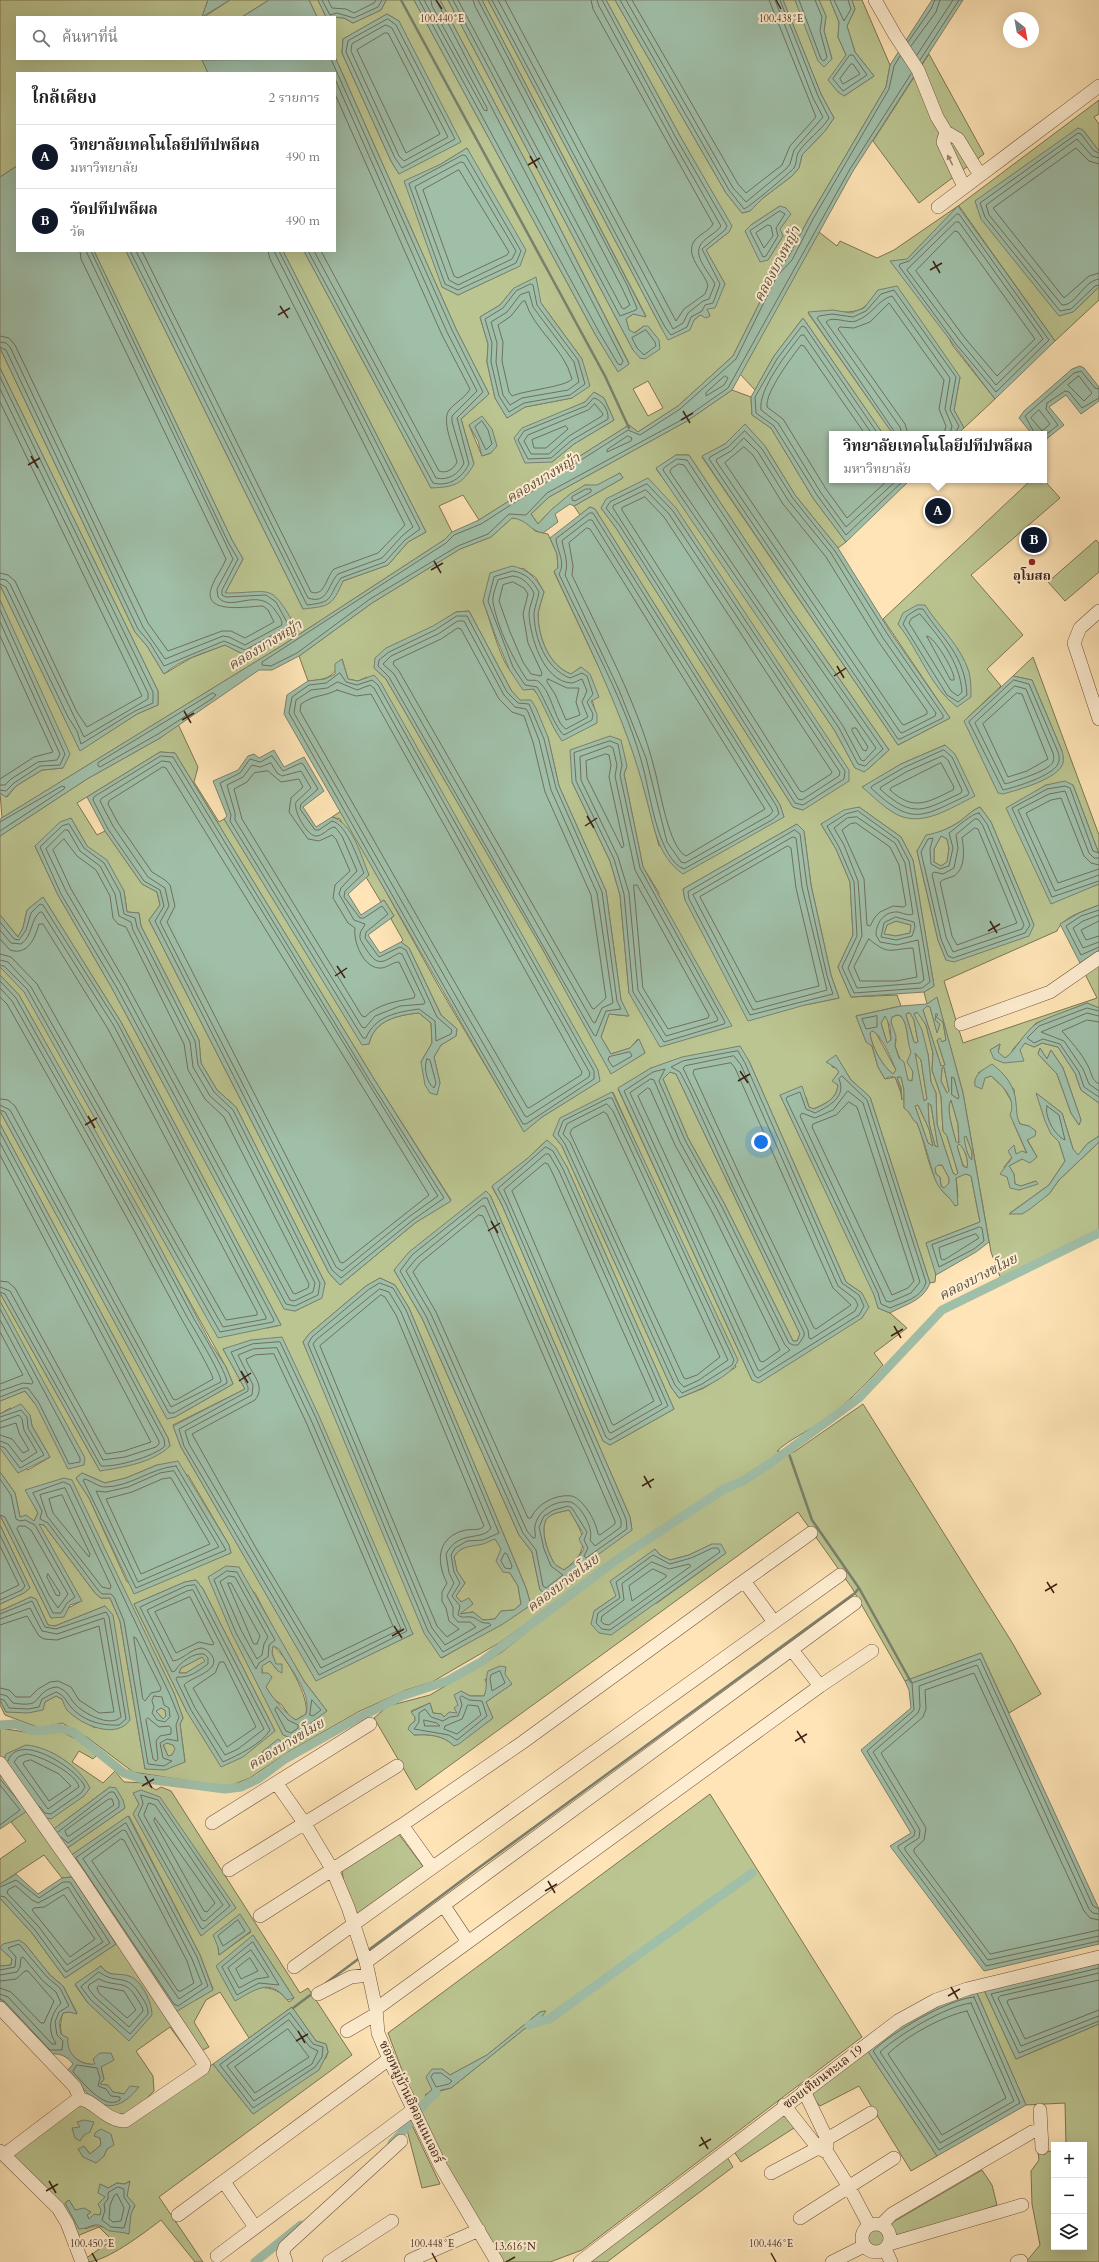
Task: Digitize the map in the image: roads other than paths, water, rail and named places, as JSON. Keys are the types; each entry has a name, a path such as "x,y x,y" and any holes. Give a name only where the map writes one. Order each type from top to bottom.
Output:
{"street":[{"path":"875,0 918,70 936,116 946,132 958,139 980,175"},
{"path":"938,207 1099,86"},
{"path":"946,132 943,142 964,187"},
{"path":"1099,611 1080,628 1074,643 1099,719"},
{"path":"961,1024 1050,992 1099,958"},
{"path":"260,1916 402,1825 523,1742 811,1533"},
{"path":"294,1967 840,1575"},
{"path":"744,1581 774,1622"},
{"path":"364,1957 444,1906 855,1603"},
{"path":"792,1650 820,1686"},
{"path":"346,2031 376,2011 468,1942 820,1686 872,1651"},
{"path":"212,1823 277,1784 370,1724"},
{"path":"0,1763 80,1877 204,2064 203,2068 125,2121 109,2117 87,2101 80,2099 71,2103 2,2153 58,2208 67,2223 80,2261"},
{"path":"229,1870 397,1766"},
{"name":"ซอยหมู่บ้านอิคอนเนเจอร์","path":"277,1784 305,1824 332,1869 364,1957 376,2011 378,2033 441,2167 497,2262"},
{"path":"402,1825 432,1867"},
{"path":"444,1906 468,1942"},
{"name":"ซอยเทียนทะเล 19","path":"580,2262 784,2105 898,2021 936,2000 967,1989 1099,1957"},
{"path":"318,1994 351,1976 369,1975"},
{"path":"0,2008 75,2087 80,2099"},
{"path":"178,2215 389,2059"},
{"path":"804,2091 817,2118 824,2146"},
{"path":"784,2105 803,2127 824,2146 849,2187 875,2225 890,2233 887,2247 891,2262"},
{"path":"217,2256 413,2110"},
{"path":"1040,2110 1042,2148"},
{"path":"772,2173 824,2146 871,2113"},
{"path":"803,2127 817,2118"},
{"path":"1022,2205 872,2251 864,2246 862,2237 875,2225 1032,2132 1041,2130"},
{"path":"286,2262 283,2253 285,2247 401,2141"},
{"path":"800,2218 894,2158"},
{"path":"224,2182 255,2227"},
{"path":"329,2262 392,2221"},
{"path":"411,2260 479,2230"},
{"path":"832,2262 864,2246"}],"water":[{"path":"208,0 230,0 204,16 202,16"},
{"path":"269,0 309,0 317,16 244,16"},
{"path":"318,0 386,0 381,10 353,23 344,18 326,16"},
{"path":"414,0 440,0 534,177 629,364 618,372 595,334"},
{"path":"448,0 482,0 646,317 633,314 626,319 629,330 635,333 644,326 648,326 659,340 660,349 645,359 640,358 633,350"},
{"path":"488,0 606,0 680,136 732,226 729,232 706,250 725,284 715,308 707,309 710,316 706,318 700,315 694,320 690,330 668,340"},
{"path":"615,0 783,0 821,94 834,118 825,131 802,155 799,168 792,176 763,198 750,211 742,213 726,193"},
{"path":"795,0 819,0 826,16 824,31 832,59 824,67 818,61"},
{"path":"830,0 852,0 855,9 847,26 855,52 874,76 844,96 838,92 828,80 846,55 838,37 839,22"},
{"path":"932,0 963,0 853,171 732,390 687,421 549,497 531,514 538,524 551,510 570,494 585,485 597,485 620,473 623,478 574,506 570,504 555,514 558,522 543,533 534,530 518,519 512,518 491,537 460,549 372,603 299,656 272,670 259,670 160,738 87,779 0,836 0,819 283,645 444,540 452,532 479,520 629,425 638,432 678,406 733,356 774,274 788,258 809,218 886,87 890,65"},
{"path":"387,14 399,21 461,142 399,174 391,161 342,53 343,39"},
{"path":"336,59 456,329 489,394 461,419 474,464 470,471 457,484 446,487 431,488 305,252 336,252 336,72 208,72 202,60"},
{"path":"1078,128 1083,130 1099,151 1099,287 1073,312 1059,316 981,219 975,201"},
{"path":"467,148 526,250 520,266 458,295 442,287 404,181 441,164"},
{"path":"16,167 16,252 94,252 232,540 243,559 225,593 269,593 275,596 280,602 296,627 245,655 225,645 185,660 164,674 147,646 135,632 0,348 0,177"},
{"path":"780,206 786,208 791,214 780,229 783,236 768,260 760,262 745,231 751,225"},
{"path":"958,206 1055,341 995,399 890,261 907,259"},
{"path":"126,252 284,252 426,532 408,542 388,565 343,581 336,596 329,603 319,607 303,609"},
{"path":"536,277 541,303 582,359 590,386 572,398 525,407 507,418 495,398 487,362 488,344 480,317 500,305 514,288"},
{"path":"897,286 960,377 954,410 964,428 961,431 891,431 808,312 833,310 851,313 864,308 878,290"},
{"path":"803,318 881,431 829,431 829,483 907,483 846,542 813,498 771,428 752,415 751,397 774,356"},
{"path":"1080,366 1084,368 1099,387 1099,401 1081,414 1066,395 1049,407 1064,425 1047,439 1047,431 1030,431 1019,418 1024,411 1072,369"},
{"path":"0,368 158,691 158,705 137,714 80,751 0,585"},
{"path":"594,392 604,398 614,420 574,444 552,462 525,463 514,438 522,428 585,402"},
{"path":"482,416 492,429 497,446 491,453 482,456 478,441 469,425"},
{"path":"745,424 765,446 795,495 838,548 891,633 950,718 898,745 702,456 725,444"},
{"path":"676,455 689,455 792,611 889,750 864,772 855,768 835,731 656,468"},
{"path":"648,478 676,508 849,770 849,781 803,810 793,807 616,528 601,508 606,499"},
{"path":"590,507 595,509 780,805 784,817 683,874 674,867 667,858 658,840 638,768 617,710 593,654 554,571 558,568 557,554 550,538"},
{"path":"512,566 523,569 531,575 538,582 544,592 538,614 540,632 546,650 551,658 563,670 571,674 581,667 590,674 599,697 591,701 597,714 597,723 562,741 534,689 523,690 509,669 483,601 490,573"},
{"path":"0,600 70,754 63,768 42,770 16,786 6,797 0,793"},
{"path":"917,605 925,605 961,654 969,672 971,697 957,707 939,689 898,624 903,613"},
{"path":"469,611 511,690 520,700 531,700 536,708 548,737 559,786 606,891 621,1000 629,1016 609,1014 601,1037 611,1054 630,1048 639,1039 645,1053 611,1074 543,950 386,679 374,668 375,658 386,648 433,626 456,612"},
{"path":"342,659 348,679 358,681 374,675 381,683 598,1070 600,1081 542,1117 524,1132 284,714 287,695 308,681 325,679 335,674 335,664"},
{"path":"1013,676 1032,680 1062,751 1063,762 1060,769 1046,779 1027,787 1003,794 998,793 964,721"},
{"path":"610,736 621,740 627,766 624,774 643,867 732,1026 660,1047 629,993 620,895 610,861 572,782 570,750"},
{"path":"945,745 955,754 975,796 956,806 925,818 915,819 904,817 894,813 881,804 862,787 901,764"},
{"path":"274,750 284,767 304,757 324,791 303,807 316,827 332,817 339,820 351,833 369,875 348,894 361,915 384,900 394,916 368,935 380,953 401,942 409,948 441,1015 457,1029 456,1036 441,1045 434,1057 440,1083 437,1095 430,1093 425,1085 421,1062 432,1043 431,1023 419,1013 395,1017 381,1024 376,1029 369,1044 362,1045 224,819 227,816 213,781 238,770 248,756 254,754 259,758"},
{"path":"160,752 175,753 374,1079 451,1201 415,1223 340,1285 329,1273 149,920 160,905 157,892 142,884 105,831 87,797"},
{"path":"1065,781 1073,785 1099,854 1099,884 1051,904 1006,808 1046,785"},
{"path":"859,807 901,837 913,860 934,986 924,992 851,997 838,967 853,935 850,882 836,849 821,824 844,810","holes":["896,921 911,925 910,933 896,936 884,934 887,925"]},
{"path":"980,807 991,822 1034,925 1029,936 954,962 946,960 938,940 917,851 926,835 951,827","holes":["941,836 947,839 949,848 947,862 941,866 934,862 934,849"]},
{"path":"71,818 87,846 107,860 124,891 127,912 139,913 141,926 199,1040 201,1063 217,1090 236,1107 325,1283 322,1298 295,1311 284,1309 113,990 58,895 35,846 60,822"},
{"path":"797,824 804,831 811,885 831,975 839,998 805,1005 748,1021 685,900 683,889"},
{"path":"43,897 121,1022 281,1325 218,1338 24,992 0,967 0,915 18,937 23,928 27,910"},
{"path":"1099,905 1099,950 1080,963 1060,924 1079,913"},
{"path":"0,975 19,995 150,1228 211,1344 226,1367 233,1384 175,1417 167,1419 0,1111"},
{"path":"937,997 963,1093 989,1242 976,1252 936,1275 926,1243 980,1222 971,1176 966,1174 956,1178 958,1205 955,1206 937,1183 917,1123 904,1108 904,1090 901,1077 897,1077 901,1088 902,1100 900,1088 895,1077 885,1079 878,1067 872,1046 866,1042 856,1016 901,1006 927,1004","holes":["927,1006 930,1007 937,1033 940,1024 935,1020 936,1013 938,1015 936,1017 943,1022 946,1040 942,1042 940,1038 937,1040 945,1065 941,1066 923,1010","917,1012 926,1025 933,1053 932,1070 941,1096 943,1131 947,1136 958,1173 956,1175 953,1173 937,1124 936,1093 931,1082 928,1054 922,1030 914,1014","907,1013 910,1013 914,1020 918,1042 914,1042 906,1015","897,1015 901,1016 905,1024 911,1052 907,1062 913,1072 912,1081 908,1080 904,1062 899,1058 895,1046 896,1036 891,1022 892,1017","885,1016 890,1026 891,1040 887,1043 881,1023","872,1031 879,1037 889,1054 896,1070 893,1074 882,1061 873,1044 870,1033","915,1053 921,1060 927,1099 924,1101","944,1067 949,1091 947,1093 941,1081 942,1068","951,1100 958,1124 959,1143 956,1142 949,1114 949,1104","928,1103 931,1105 938,1147 935,1146 929,1123","918,1105 929,1129 933,1146 928,1143 915,1106","966,1136 972,1152 972,1160 968,1153 964,1137","959,1144 966,1155 967,1168 963,1166 957,1146","938,1165 942,1165 949,1178 949,1183 944,1188 941,1186 940,1177 936,1174 935,1168"]},
{"path":"1087,1003 1099,1008 1099,1103 1081,1090 1075,1073 1058,1047 1042,1043 1034,1047 1025,1043 1020,1050 1024,1061 1004,1063 994,1059 990,1050 1000,1044 998,1052 1005,1058 1013,1051 1027,1032 1036,1024"},
{"path":"740,1046 749,1061 846,1282 862,1293 869,1307 862,1318 759,1383 752,1380 618,1088 651,1068 682,1057","holes":["670,1072 676,1074 800,1334 797,1341 793,1341 725,1205 688,1138 663,1079"]},
{"path":"1040,1048 1047,1059 1051,1050 1063,1068 1081,1120 1079,1125 1071,1113 1057,1074 1038,1054"},
{"path":"836,1055 851,1080 870,1097 930,1283 923,1294 918,1298 890,1313 878,1308 874,1295 780,1095 802,1086 809,1107 814,1109 830,1100 835,1094 838,1085 832,1081 839,1072 836,1068 826,1062"},
{"path":"992,1064 1005,1076 1014,1091 1017,1116 1020,1124 1029,1126 1036,1131 1035,1136 1027,1140 1037,1157 1030,1163 1022,1159 1009,1166 1014,1174 1015,1184 1021,1186 1036,1181 1038,1184 1019,1190 1010,1188 1007,1177 1000,1174 1012,1158 1008,1151 1014,1145 1016,1154 1022,1151 1027,1153 1010,1115 1012,1103 1010,1098 1004,1088 991,1076 985,1078 982,1089 975,1086 977,1075"},
{"path":"612,1092 738,1360 729,1372 721,1378 679,1398 671,1387 562,1146 553,1135 560,1118"},
{"path":"1036,1093 1062,1113 1073,1149 1078,1155 1087,1144 1099,1136 1099,1142 1059,1180 1049,1194 1022,1214 1009,1214 1049,1185 1065,1161 1059,1142 1051,1134 1045,1121"},
{"path":"0,1124 168,1438 170,1446 155,1457 119,1468 100,1471 0,1293"},
{"path":"547,1140 556,1148 567,1167 674,1409 610,1445 603,1441 502,1205 492,1186 528,1158"},
{"path":"486,1191 490,1195 630,1517 632,1530 545,1593 540,1590 532,1552 519,1535 422,1318 394,1270 409,1252","holes":["569,1510 583,1533 579,1539 584,1549 575,1562 564,1570 556,1565 549,1554 544,1536 544,1525 546,1520 556,1513"]},
{"path":"380,1278 395,1285 409,1308 526,1588 531,1605 503,1624 441,1658 424,1633 303,1342 309,1334 366,1286","holes":["495,1539 501,1549 496,1561 503,1572 510,1573 518,1586 521,1604 514,1610 501,1611 495,1619 483,1620 473,1612 460,1614 473,1604 469,1598 461,1602 456,1596 465,1583 457,1571 454,1557 463,1548 483,1544"]},
{"path":"0,1301 85,1458 84,1465 68,1469 36,1405 25,1391 0,1401"},
{"path":"282,1337 319,1416 413,1634 316,1681 181,1447 173,1426 245,1389 223,1349 251,1340"},
{"path":"21,1404 30,1415 32,1426 50,1457 18,1473 0,1448 0,1414"},
{"path":"178,1461 229,1545 231,1553 134,1594 89,1498 76,1478 82,1473 105,1483 126,1478 157,1465"},
{"path":"0,1472 15,1493 20,1517 26,1515 34,1521 38,1513 25,1490 64,1478 72,1480 174,1693 183,1718 180,1724 185,1762 165,1770 145,1769 120,1621 110,1598 101,1598 95,1593 44,1525 39,1524 82,1601 70,1605 64,1617 51,1618 0,1515","holes":["161,1708 165,1710 166,1716 163,1719 156,1711","167,1743 173,1745 175,1749 172,1755 168,1756 163,1745"]},
{"path":"0,1525 30,1588 24,1593 0,1604"},
{"path":"712,1544 721,1544 726,1553 611,1635 599,1633 591,1624 594,1611 616,1596 610,1581 655,1549 660,1555 670,1560 689,1555"},
{"path":"226,1566 239,1567 304,1681 327,1711 291,1738 283,1735 232,1634 208,1577","holes":["273,1646 279,1649 298,1680 306,1697 306,1714 296,1720 288,1714 266,1687 272,1677 268,1673 262,1673 262,1666 270,1661 278,1671 282,1673 282,1664 276,1664 272,1653"]},
{"path":"196,1580 203,1589 275,1731 243,1757 221,1767 187,1712 134,1604 185,1582","holes":["202,1657 205,1661 186,1673 179,1673 181,1668"]},
{"path":"31,1597 36,1599 48,1625 55,1626 105,1606 113,1615 130,1720 124,1726 108,1730 89,1725 73,1716 67,1710 62,1699 56,1696 45,1702 43,1710 28,1713 6,1712 0,1700 0,1611"},
{"path":"981,1653 1099,1909 1099,1944 984,1971 890,1846 911,1833 861,1750 911,1708 909,1690 905,1681"},
{"path":"500,1666 506,1667 505,1674 512,1684 486,1702 493,1718 459,1744 454,1746 441,1737 436,1736 414,1735 408,1729 415,1721 415,1717 411,1712 430,1703 433,1713 442,1714 444,1717 449,1712 457,1713 454,1708 458,1705 454,1695 461,1691 470,1696 484,1696 488,1671"},
{"path":"278,1739 283,1743 278,1749 267,1754 262,1752"},
{"path":"26,1745 45,1749 63,1759 79,1772 90,1788 84,1796 51,1819 42,1817 3,1762 6,1754"},
{"path":"0,1779 27,1811 0,1829"},
{"path":"110,1787 116,1788 123,1800 125,1808 66,1849 51,1831"},
{"path":"141,1790 160,1797 236,1908 201,1936 133,1814 139,1804 133,1793"},
{"path":"128,1816 200,1955 213,1990 177,2011 171,2007 70,1856"},
{"path":"16,1874 38,1894 62,1878 72,1877 116,1944 65,1978 32,1933 0,1898 0,1884"},
{"path":"240,1914 251,1931 219,1955 218,1947 213,1935"},
{"path":"253,1935 294,1998 287,2000 281,1993 268,1987 256,1990 235,2001 216,1966"},
{"path":"19,1940 25,1944 50,1975 63,1986 77,2014 69,2012 63,2013 59,2023 61,2034 68,2038 71,2053 79,2061 95,2064 93,2059 100,2053 111,2053 114,2060 101,2067 104,2079 100,2084 108,2085 113,2092 124,2094 130,2086 139,2087 128,2098 118,2104 109,2105 100,2103 92,2098 67,2071 73,2064 71,2061 66,2057 57,2054 49,2054 0,2002 0,1966 11,1965 12,1959 0,1948 3,1944"},
{"path":"1099,1964 1099,2024 1016,2059 984,1990"},
{"path":"101,1966 107,1972 134,1978 142,1987 148,1998 152,2015 129,2041 88,2003 75,1984"},
{"path":"976,1991 1026,2105 937,2156 867,2050 908,2021 938,2004"},
{"path":"292,2007 316,2041 326,2044 328,2052 319,2070 253,2114 213,2064"},
{"path":"546,2011 539,2021 541,2025 528,2026 451,2088 441,2090 427,2100 425,2096 432,2090 426,2077 432,2069 442,2069 450,2075 487,2055 540,2012"},
{"path":"84,2120 94,2122 90,2132 84,2135 80,2141 75,2138 72,2128 80,2127 77,2122"},
{"path":"101,2129 111,2134 114,2145 107,2149 104,2156 96,2163 83,2157 78,2149 84,2146 90,2154 101,2145 100,2138 94,2136 96,2132"},
{"path":"130,2181 127,2196 135,2205 131,2214 129,2234 110,2231 97,2225 79,2229 65,2203 69,2200 75,2210 84,2208 91,2212 87,2215 89,2219 94,2214 100,2215 101,2210 98,2204 105,2197 98,2193 100,2184 108,2188 117,2183 125,2184"}],"waterway":[{"path":"401,0 605,376 629,428"},
{"name":"คลองบางขโมย","path":"0,1725 15,1724 31,1730 40,1731 59,1728 73,1732 124,1773 139,1778 225,1789 241,1787 258,1779 285,1759 354,1720 402,1696 447,1681 481,1662 615,1561 724,1489 743,1481 772,1462 859,1398 942,1310 1099,1233"},
{"path":"788,1451 812,1520 859,1588 911,1682"},
{"path":"366,1952 477,1869 855,1593 859,1588"},
{"path":"529,2025 549,2019 752,1873"},
{"path":"326,1983 361,1957"},
{"path":"293,2008 313,1993"},
{"path":"392,2143 404,2131 424,2104 436,2093"},
{"path":"255,2262 301,2225"}],"place":[{"name":"วิทยาลัยเทคโนโลยีปทีปพลีผล","path":"938,511"},
{"name":"วัดปทีปพลีผล","path":"1034,540"},
{"name":"อุโบสถ","path":"1032,562"}],"water label":[{"name":"คลองบางหญ้า","path":"777,264"},
{"name":"คลองบางหญ้า","path":"543,478"},
{"name":"คลองบางหญ้า","path":"265,645"}]}
